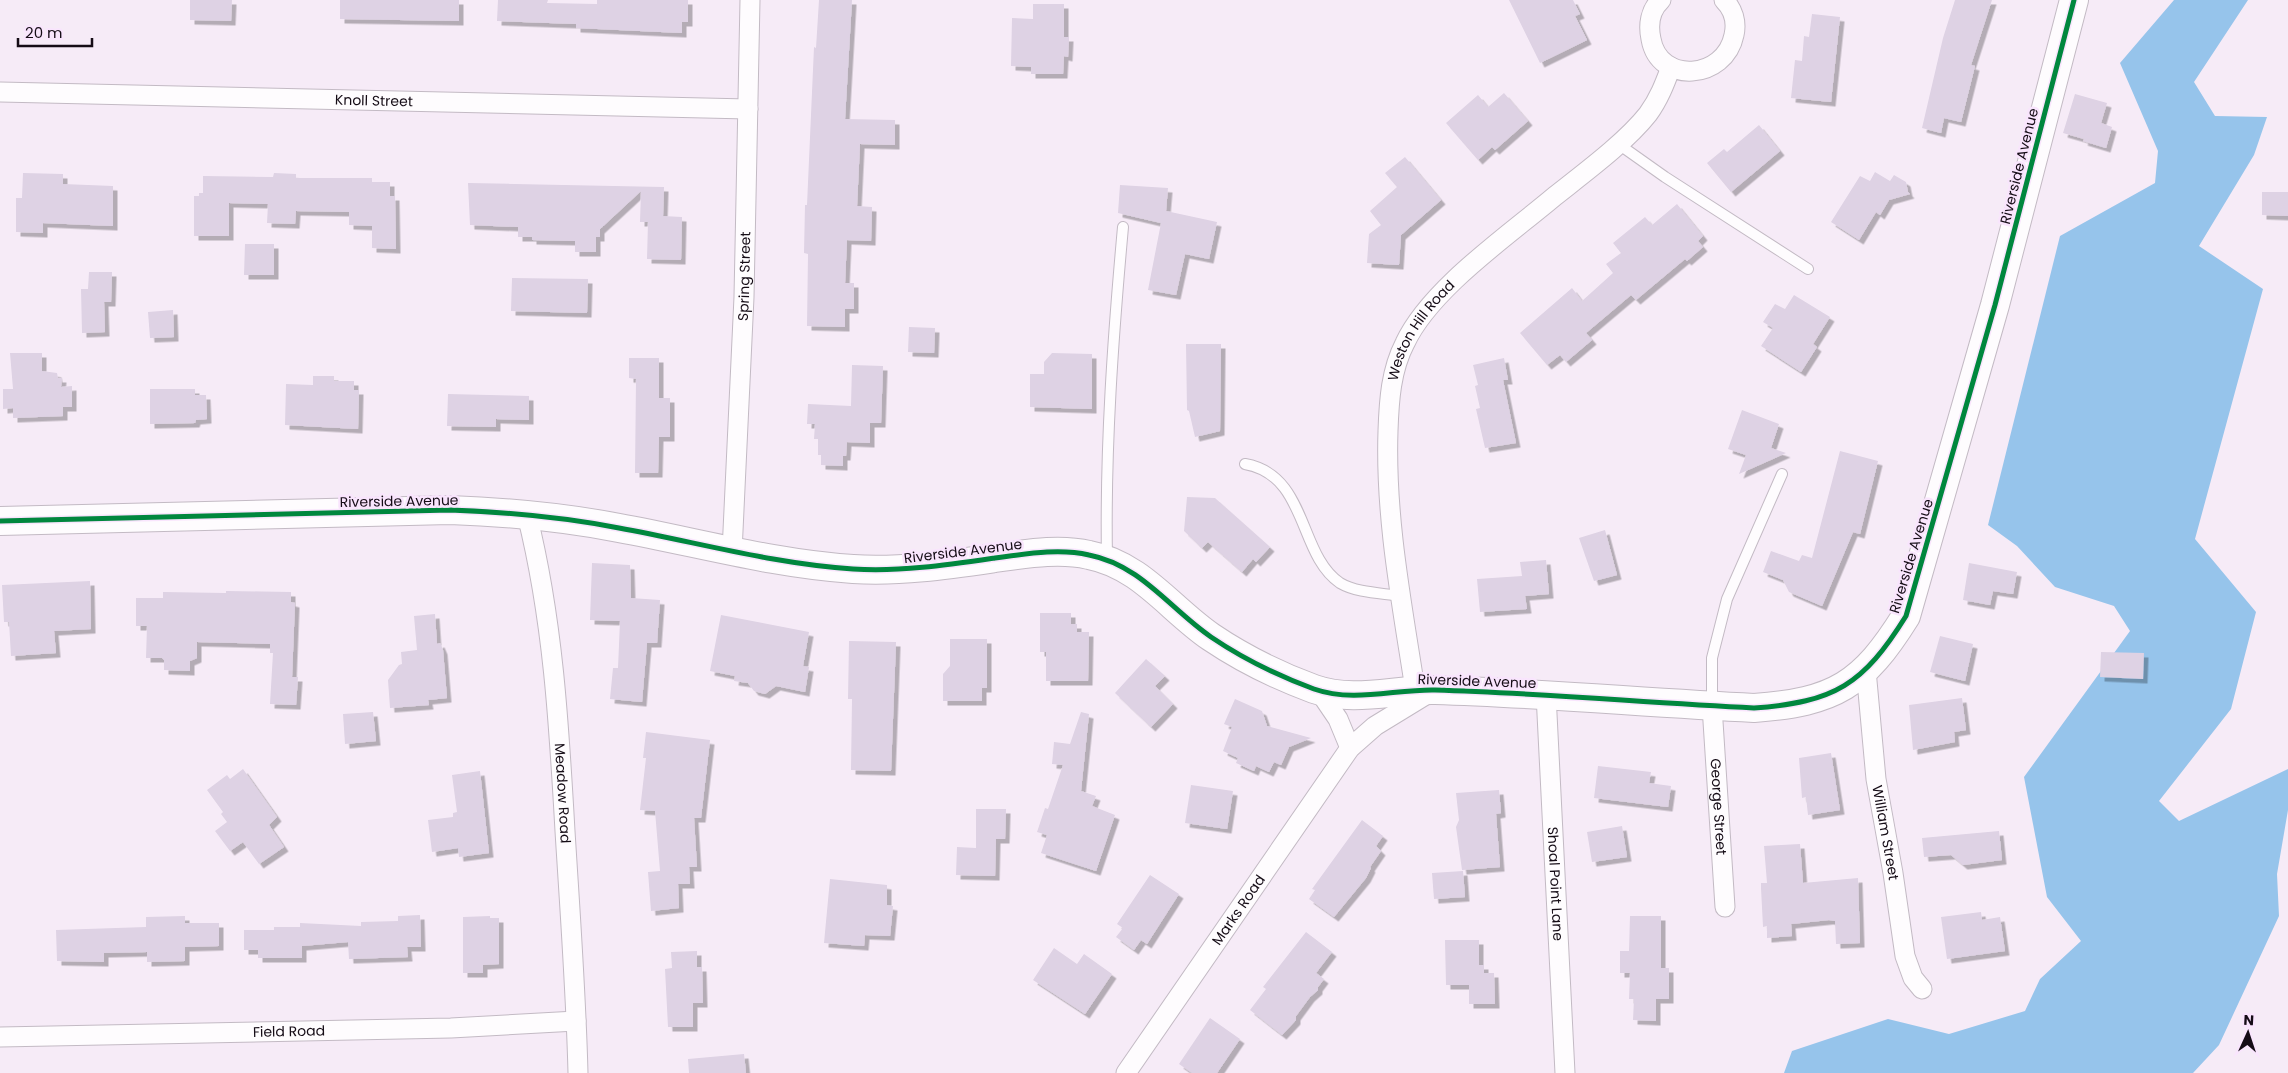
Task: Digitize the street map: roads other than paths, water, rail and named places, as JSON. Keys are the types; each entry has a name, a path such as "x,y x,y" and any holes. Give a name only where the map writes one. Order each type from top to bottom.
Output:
{"street":[{"name":"Spring Street","path":"732,552 744,297 750,0"},
{"path":"1661,0 1651,15 1649,29 1652,43 1656,53 1671,66 1688,72 1706,70 1722,60 1732,46 1736,28 1734,16 1724,0"},
{"name":"Riverside Avenue","path":"0,522 392,510 478,511 527,515 616,527 732,552 833,567 890,571 1052,553 1086,554 1107,559 1131,570 1209,636 1260,668 1319,691 1360,696 1424,689 1546,694 1754,708 1797,704 1813,700 1848,685 1866,670 1887,646 1906,616 2006,266 2074,0"},
{"name":"Weston Hill Road","path":"1424,689 1400,596 1391,536 1387,456 1393,372 1405,342 1426,311 1448,286 1617,143 1648,114 1661,94 1671,66"},
{"name":"Knoll Street","path":"0,92 748,109"},
{"name":"Meadow Road","path":"527,515 541,569 552,648 562,783 578,1073"},
{"name":"William Street","path":"1866,670 1876,779 1906,956 1913,978 1922,989"},
{"name":"Marks Road","path":"1126,1073 1350,748 1375,726 1424,689"},
{"path":"1319,691 1338,719 1350,748"},
{"name":"Shoal Point Lane","path":"1546,694 1565,1073"},
{"name":"George Street","path":"1712,706 1725,908"},
{"name":"Field Road","path":"0,1037 451,1028 576,1021"}],"lane":[{"path":"1617,143 1665,178 1808,269"},
{"path":"1107,559 1106,509 1112,381 1123,227"},
{"path":"1245,464 1266,470 1283,486 1302,520 1321,561 1330,574 1341,584 1361,590 1400,596"},
{"path":"1712,706 1712,658 1727,599 1782,474"}],"water":[{"path":"2174,0 2248,0 2194,82 2215,116 2267,117 2254,155 2199,246 2263,289 2195,539 2256,612 2231,709 2159,801 2179,821 2288,769 2288,810 2277,874 2279,916 2219,1045 2193,1073 1784,1073 1792,1051 1888,1019 1949,1034 2025,1011 2040,979 2081,941 2047,897 2024,777 2130,631 2114,606 2055,587 2017,546 1988,525 2060,236 2155,183 2158,151 2120,63"}]}
